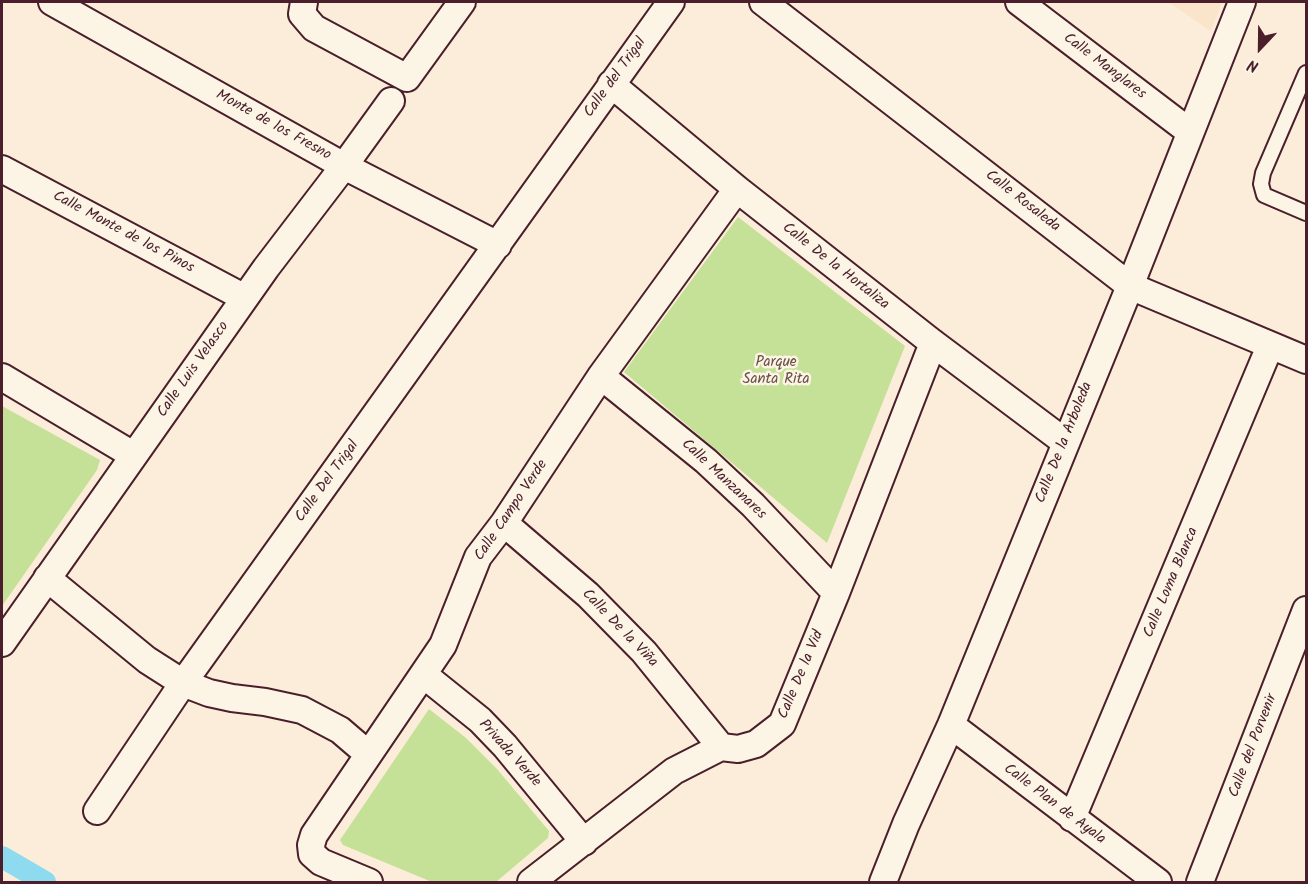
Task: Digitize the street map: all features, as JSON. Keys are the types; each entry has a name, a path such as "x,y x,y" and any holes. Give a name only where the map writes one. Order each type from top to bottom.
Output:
{"street":[{"name":"Monte de los Fresno","path":"52,2 344,166 498,245"},
{"path":"304,2 302,14 314,28 407,78 462,2"},
{"name":"Calle del Trigal","path":"561,154 671,2"},
{"name":"Calle Rosaleda","path":"763,2 1130,286 1306,360"},
{"name":"Calle Manglares","path":"1018,2 1190,132"},
{"name":"Calle De la Arboleda","path":"882,882 951,725 1130,286 1242,2"},
{"name":"Calle De la Hortaliza","path":"611,84 737,189 933,343 1065,442"},
{"name":"Calle Luis Velasco","path":"2,643 244,298 391,101"},
{"name":"Calle Del Trigal","path":"97,812 183,683 561,154"},
{"name":"Calle Monte de los Pinos","path":"2,169 244,298"},
{"name":"Calle Campo Verde","path":"369,882 321,862 312,854 311,845 314,835 443,645 478,557 504,523 601,376 737,189"},
{"name":"Calle De la Vid","path":"531,882 674,771 721,747 738,749 756,744 782,724 836,593 933,343"},
{"name":"Calle Loma Blanca","path":"1072,819 1270,346"},
{"name":"Calle Manzanares","path":"601,376 706,461 753,505 836,593"},
{"path":"2,377 133,455"},
{"name":"Calle De la Viña","path":"504,523 588,595 644,652 721,747"},
{"path":"47,578 147,660 183,683 209,693 302,710 340,730 368,754"},
{"name":"Calle del Porvenir","path":"1200,882 1306,610"},
{"name":"Privada Verde","path":"424,675 480,720 505,746 584,842"},
{"name":"Calle Plan de Ayala","path":"951,725 1158,882"}],"lane":[{"path":"1306,73 1263,172 1262,184 1264,195 1306,213"}],"shaded area":[{"path":"1168,2 1222,2 1211,31"}],"green space":[{"name":"Parque Santa Rita","path":"738,217 905,346 827,543 624,372"},
{"path":"2,406 100,460 97,470 2,606"},
{"path":"429,709 466,738 497,769 549,831 548,838 496,882 432,882 343,845 340,840"}],"waterway":[{"path":"2,857 45,882"}]}
